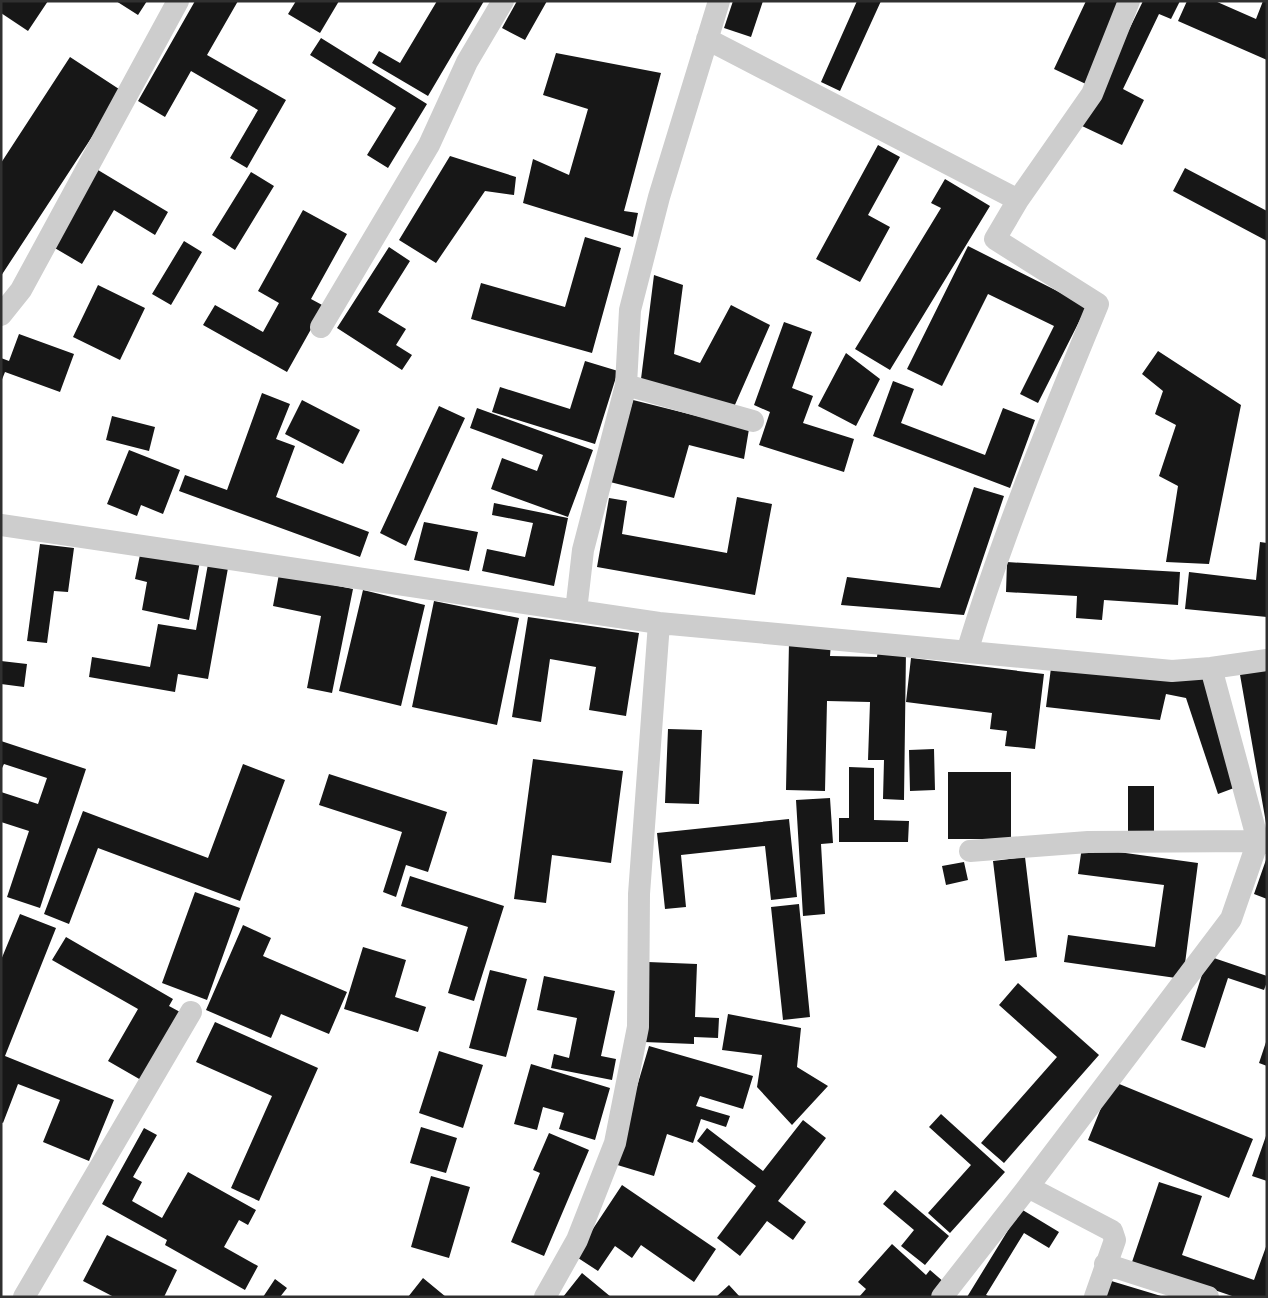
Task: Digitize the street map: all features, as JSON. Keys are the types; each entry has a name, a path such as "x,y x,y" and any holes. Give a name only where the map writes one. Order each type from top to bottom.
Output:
{"street":[{"path":"1,315 21,290 178,1"},
{"path":"321,327 429,145 468,62 503,1"},
{"path":"576,611 583,550 626,385 630,310 658,197 719,1"},
{"path":"967,652 987,587 1031,466 1098,304 994,239 1018,200 1092,94 1129,1"},
{"path":"707,39 1018,200"},
{"path":"626,385 753,421"},
{"path":"1,525 659,623 1172,671 1211,668 1267,660"},
{"path":"545,1297 577,1240 616,1143 638,1027 639,894 659,623"},
{"path":"942,1297 1231,920 1262,842 1211,668"},
{"path":"970,851 1088,842 1262,842"},
{"path":"24,1297 191,1012"},
{"path":"1028,1187 1112,1231 1115,1240 1095,1297"},
{"path":"1105,1264 1208,1297"}],"building":[{"path":"1,1 48,1 28,31 1,13"},
{"path":"116,1 147,1 138,15"},
{"path":"195,1 238,1 207,55 286,100 247,168 230,158 258,110 191,71 165,117 138,101"},
{"path":"296,1 339,1 320,33 288,14"},
{"path":"437,1 484,1 428,96 372,63 379,51 400,63"},
{"path":"517,1 547,1 525,40 502,28"},
{"path":"733,1 763,1 751,37 724,28"},
{"path":"857,1 881,1 840,91 821,82"},
{"path":"1086,1 1127,1 1088,85 1054,69"},
{"path":"1143,1 1180,1 1171,19 1159,14 1123,89 1144,100 1122,145 1082,126"},
{"path":"1187,1 1215,1 1256,19 1263,1 1267,1 1267,60 1178,21"},
{"path":"321,38 427,104 388,168 367,155 396,108 310,55"},
{"path":"556,53 661,73 624,211 638,213 633,237 523,203 533,159 569,175 588,109 543,95"},
{"path":"70,57 122,91 1,276 1,163"},
{"path":"878,145 900,157 868,215 890,227 860,282 816,259"},
{"path":"450,156 516,177 514,195 485,191 436,263 399,240"},
{"path":"1185,168 1267,211 1267,241 1173,191"},
{"path":"98,170 168,212 155,235 114,210 82,264 53,247"},
{"path":"251,172 274,186 235,250 212,235"},
{"path":"945,179 990,206 890,370 855,349 941,208 931,203"},
{"path":"303,210 347,234 311,299 324,306 287,372 203,325 215,305 263,332 279,303 258,291"},
{"path":"585,237 621,248 592,353 471,319 481,283 565,307"},
{"path":"184,241 202,252 171,305 152,294"},
{"path":"968,246 1087,306 1038,403 1020,394 1054,326 988,294 942,386 907,369"},
{"path":"389,247 410,261 378,312 406,329 396,345 412,355 402,370 337,328"},
{"path":"654,275 683,285 674,354 700,363 731,305 770,325 734,407 641,379"},
{"path":"98,285 145,308 120,360 73,337"},
{"path":"784,322 812,332 792,388 813,396 803,423 854,439 844,472 759,445 770,412 754,405"},
{"path":"19,334 74,354 60,392 5,372 1,382 1,358 9,361"},
{"path":"1158,351 1241,405 1209,564 1166,562 1178,486 1159,476 1176,425 1155,414 1163,391 1142,374"},
{"path":"846,353 880,379 856,426 818,406"},
{"path":"585,361 618,371 595,444 492,412 500,387 570,409"},
{"path":"893,381 914,389 901,423 985,455 1003,408 1035,420 1010,488 873,436"},
{"path":"262,393 290,404 276,439 295,446 276,497 369,532 360,557 179,491 185,475 227,490"},
{"path":"302,400 360,430 343,464 285,434"},
{"path":"633,400 749,429 744,459 689,445 674,498 610,482"},
{"path":"439,406 465,418 406,546 380,533"},
{"path":"477,408 593,450 568,517 491,489 502,458 537,471 543,455 470,428"},
{"path":"112,416 155,427 149,451 106,440"},
{"path":"129,450 180,470 163,514 141,505 137,516 107,504"},
{"path":"974,487 1004,496 964,615 841,605 847,577 940,588"},
{"path":"737,497 772,504 755,595 597,567 609,498 627,501 622,534 727,553"},
{"path":"494,503 568,518 554,586 482,571 487,549 525,557 533,523 492,515"},
{"path":"424,522 478,532 469,571 414,560"},
{"path":"1260,542 1267,543 1267,617 1185,609 1189,572 1256,580"},
{"path":"40,544 74,548 68,592 54,591 47,643 27,641"},
{"path":"141,550 200,561 189,620 142,610 147,582 135,579"},
{"path":"1007,562 1180,572 1178,605 1104,600 1102,620 1076,618 1077,596 1006,592"},
{"path":"208,564 228,568 208,679 178,674 175,692 89,677 92,657 150,667 158,624 196,630"},
{"path":"279,574 353,589 332,693 307,688 321,616 273,606"},
{"path":"363,590 425,605 401,706 339,691"},
{"path":"434,601 519,618 497,725 412,707"},
{"path":"528,617 639,633 626,716 589,710 596,667 550,659 541,722 512,717"},
{"path":"789,642 831,643 830,656 877,657 878,650 906,650 904,800 883,799 884,760 868,760 870,702 827,701 825,791 786,790"},
{"path":"911,658 1044,674 1035,749 1005,746 1007,731 990,729 992,713 906,702"},
{"path":"1052,660 1208,678 1242,785 1218,794 1186,698 1166,694 1160,720 1046,707"},
{"path":"1,661 27,664 24,687 1,684"},
{"path":"1267,664 1267,823 1266,823 1239,669"},
{"path":"668,729 702,730 699,804 665,803"},
{"path":"1,741 86,769 40,908 7,897 29,831 1,822 1,792 38,804 47,778 4,764 1,770"},
{"path":"934,749 935,790 910,791 909,750"},
{"path":"533,759 623,771 611,863 552,855 546,903 514,899"},
{"path":"243,764 285,780 240,901 98,848 69,924 44,914 83,811 208,858"},
{"path":"849,767 874,768 874,820 909,821 908,842 839,842 839,818 849,818"},
{"path":"948,772 1011,772 1011,839 948,839"},
{"path":"329,774 447,812 428,872 406,865 396,897 383,892 402,832 319,805"},
{"path":"1128,786 1154,786 1154,837 1128,837"},
{"path":"830,798 833,843 821,844 825,914 803,916 796,800"},
{"path":"789,819 797,897 771,900 765,846 681,855 686,907 665,909 657,833"},
{"path":"1082,847 1198,863 1183,979 1064,962 1068,935 1155,947 1164,885 1078,874"},
{"path":"1025,857 1037,957 1005,961 993,861"},
{"path":"1267,857 1267,899 1254,894"},
{"path":"964,862 968,880 946,885 942,866"},
{"path":"410,876 504,906 474,1001 448,993 468,927 401,906"},
{"path":"195,892 240,908 207,1000 162,983"},
{"path":"799,904 810,1017 783,1020 771,907"},
{"path":"20,914 56,928 5,1056 114,1100 89,1161 43,1142 60,1100 18,1084 3,1123 1,1122 1,960"},
{"path":"243,925 271,938 263,956 347,992 329,1034 281,1014 271,1038 206,1010"},
{"path":"66,937 173,999 169,1006 180,1012 141,1080 108,1061 138,1009 52,960"},
{"path":"363,947 406,960 395,997 426,1007 418,1032 344,1009"},
{"path":"1208,956 1267,976 1267,982 1264,990 1228,978 1205,1048 1181,1040"},
{"path":"648,962 697,964 695,1017 719,1018 718,1038 694,1037 694,1044 644,1042"},
{"path":"490,970 527,979 506,1057 469,1048"},
{"path":"544,976 615,991 601,1056 616,1059 612,1080 551,1068 554,1054 569,1058 577,1018 537,1010"},
{"path":"1018,983 1099,1055 1004,1163 981,1143 1057,1057 999,1005"},
{"path":"728,1014 801,1028 797,1067 828,1086 792,1125 757,1087 762,1055 722,1050"},
{"path":"215,1022 318,1068 259,1201 231,1188 272,1096 196,1062"},
{"path":"1267,1039 1267,1066 1259,1063"},
{"path":"649,1046 753,1076 743,1109 700,1096 696,1106 730,1116 726,1127 701,1119 693,1143 667,1134 654,1176 614,1164"},
{"path":"439,1051 483,1065 463,1128 419,1113"},
{"path":"531,1064 610,1088 595,1140 559,1129 564,1113 543,1107 537,1130 514,1124"},
{"path":"1112,1081 1253,1139 1229,1198 1088,1140"},
{"path":"941,1114 1005,1172 950,1233 928,1213 971,1165 929,1127"},
{"path":"803,1120 826,1138 778,1201 806,1222 793,1240 767,1221 740,1256 717,1238 756,1186 697,1141 707,1128 763,1171"},
{"path":"421,1127 457,1138 446,1173 410,1163"},
{"path":"144,1128 157,1135 133,1177 142,1182 132,1201 162,1218 188,1172 256,1210 248,1225 239,1220 224,1247 258,1266 245,1290 165,1245 167,1240 102,1204"},
{"path":"549,1133 589,1150 544,1256 511,1242 540,1173 533,1170"},
{"path":"1267,1133 1267,1181 1252,1176"},
{"path":"431,1176 470,1187 449,1258 411,1247"},
{"path":"1159,1182 1202,1196 1182,1255 1254,1280 1267,1244 1267,1297 1235,1297 1132,1262"},
{"path":"622,1185 716,1249 694,1282 641,1245 632,1258 615,1246 598,1271 575,1256"},
{"path":"895,1190 949,1236 925,1265 901,1246 914,1230 883,1204"},
{"path":"1021,1209 1059,1232 1049,1248 1024,1233 986,1295 990,1297 967,1297"},
{"path":"107,1235 177,1270 164,1297 114,1297 83,1281"},
{"path":"892,1244 926,1275 930,1270 945,1283 932,1297 859,1297 866,1289 858,1282"},
{"path":"582,1273 611,1297 563,1297"},
{"path":"423,1278 446,1297 408,1297"},
{"path":"275,1279 287,1288 280,1297 263,1297"},
{"path":"1108,1280 1161,1296 1161,1297 1103,1297"},
{"path":"729,1285 740,1297 716,1297"}]}
